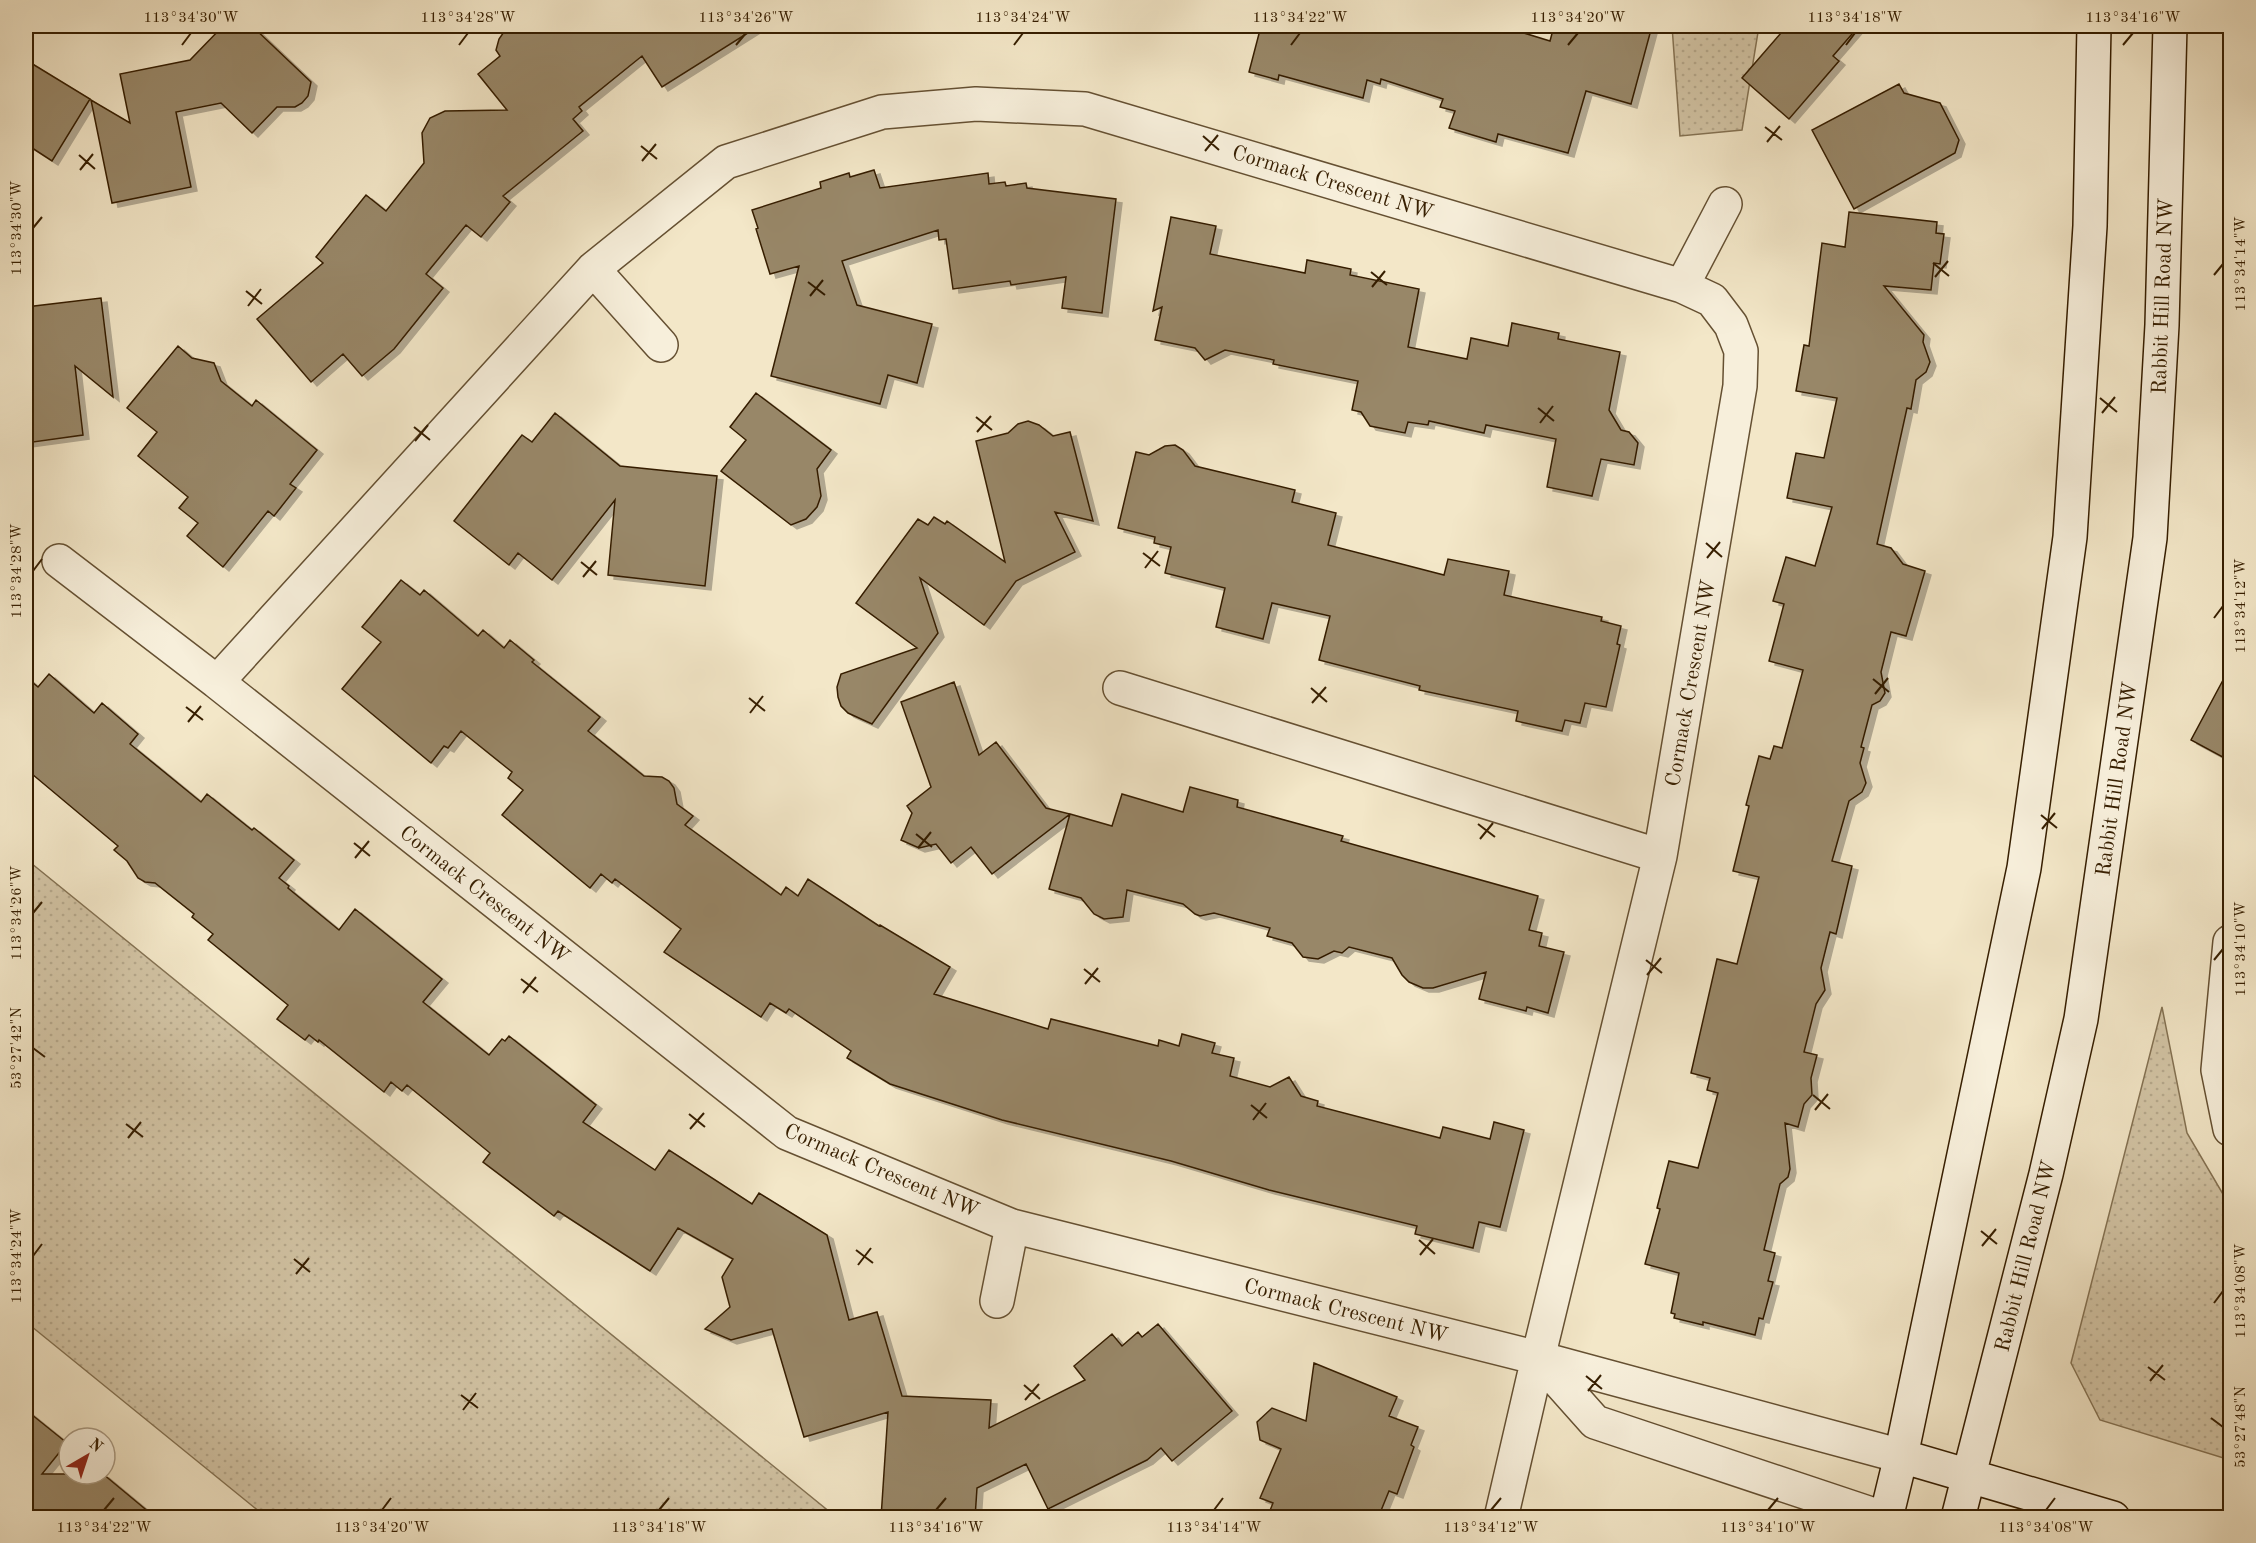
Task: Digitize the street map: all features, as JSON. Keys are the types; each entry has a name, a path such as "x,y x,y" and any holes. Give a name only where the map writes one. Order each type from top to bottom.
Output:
{"street":[{"path":"1538,1358 1595,1422 1885,1518 1901,1456 2024,867 2070,537 2090,226 2094,26"},
{"name":"Rabbit Hill Road NW","path":"1958,1518 2043,1185 2081,1019 2150,538 2162,326 2170,26"},
{"name":"Cormack Crescent NW","path":"217,682 593,269 726,162 882,112 976,104 1085,109 1682,286 1712,300 1731,325 1740,351 1740,386 1660,856 1501,1518"},
{"path":"1682,286 1725,204"},
{"path":"593,269 661,345"},
{"name":"Cormack Crescent NW","path":"59,561 217,682 787,1133 1012,1226 1538,1358 1901,1456 2113,1518"},
{"path":"1120,688 1660,856"},
{"path":"2230,942 2218,1070 2230,1129"},
{"path":"997,1301 1012,1226"}],"shaded area":[{"path":"1672,26 1759,26 1742,130 1680,136"},
{"path":"26,859 836,1517 266,1517 26,1322"},
{"path":"2162,1007 2187,1133 2230,1206 2230,1460 2100,1420 2071,1363"}],"building":[{"path":"223,26 252,26 311,82 308,96 295,107 277,107 252,133 221,103 176,112 191,187 112,203 91,100 130,123 120,74 190,60"},
{"path":"508,26 759,26 662,87 642,56 579,107 582,111 573,119 583,131 503,196 510,202 481,237 466,225 426,274 443,288 394,349 362,376 343,354 311,382 257,319 323,263 316,257 366,195 386,211 424,163 422,133 430,118 445,111 507,110 478,74 500,56 496,50 499,39"},
{"path":"1261,26 1501,26 1550,41 1554,26 1652,26 1631,104 1586,91 1568,153 1498,134 1496,142 1449,128 1455,111 1440,107 1443,99 1381,79 1380,84 1367,80 1363,98 1279,75 1278,80 1249,72"},
{"path":"1787,26 1859,26 1833,56 1839,61 1789,119 1742,78"},
{"path":"26,60 90,99 52,161 26,144"},
{"path":"1899,84 1904,93 1940,103 1959,140 1955,153 1854,209 1812,130"},
{"path":"874,170 880,188 988,173 989,184 1005,182 1006,186 1026,183 1027,188 1116,199 1102,313 1062,308 1066,277 1011,285 1010,281 953,289 946,239 939,240 938,230 842,261 857,305 932,324 917,383 888,375 880,404 771,376 799,266 770,274 752,210 821,188 820,182 849,173 850,177"},
{"path":"1849,212 1937,222 1936,233 1944,234 1940,264 1934,263 1931,290 1884,286 1924,335 1923,342 1930,362 1926,372 1916,380 1911,409 1907,408 1877,544 1891,548 1903,564 1925,571 1906,636 1891,632 1881,672 1885,693 1880,701 1872,705 1861,747 1864,748 1860,763 1866,783 1862,792 1849,801 1832,861 1852,866 1836,934 1830,932 1821,968 1825,990 1816,1004 1804,1052 1817,1055 1811,1078 1812,1095 1804,1104 1798,1127 1785,1123 1790,1169 1788,1177 1780,1184 1764,1250 1775,1253 1768,1281 1773,1282 1763,1319 1759,1318 1755,1335 1703,1322 1703,1325 1674,1318 1675,1314 1671,1313 1679,1273 1645,1264 1660,1209 1657,1208 1669,1161 1698,1168 1718,1093 1707,1090 1710,1078 1691,1073 1717,959 1737,964 1759,877 1733,871 1749,806 1746,805 1759,756 1770,759 1774,746 1782,748 1803,670 1769,661 1784,604 1773,601 1786,557 1815,566 1832,507 1787,498 1796,453 1824,458 1837,398 1796,391 1804,345 1809,346 1822,243 1845,247"},
{"path":"1171,217 1216,226 1210,254 1305,273 1307,260 1351,269 1350,275 1419,289 1408,347 1467,359 1471,338 1508,346 1512,323 1559,333 1558,339 1620,352 1609,410 1621,430 1629,432 1638,443 1634,465 1601,459 1592,496 1547,487 1556,439 1486,425 1484,433 1429,421 1428,425 1408,422 1405,433 1370,426 1361,412 1352,410 1358,381 1273,364 1274,360 1225,350 1205,360 1195,348 1155,340 1162,307 1153,311"},
{"path":"101,298 113,397 75,366 83,435 26,443 26,307"},
{"path":"178,346 192,358 214,363 221,381 252,406 256,400 317,450 290,484 296,488 274,516 268,511 223,567 187,536 198,523 179,508 188,497 138,456 157,432 127,408"},
{"path":"756,393 831,450 817,469 821,496 817,507 806,519 791,525 721,471 746,440 730,427"},
{"path":"555,413 620,466 717,476 705,586 608,575 615,500 552,580 518,553 509,565 454,521 522,435 532,442"},
{"path":"1028,421 1039,425 1053,436 1070,432 1093,521 1055,512 1075,552 1016,581 984,625 920,578 938,633 872,724 848,713 841,706 838,697 837,687 841,674 917,648 856,603 918,519 928,525 934,517 945,524 947,521 1005,562 976,441 1008,433 1018,424"},
{"path":"1175,445 1183,450 1195,466 1295,490 1292,502 1336,513 1328,545 1444,575 1448,559 1509,571 1504,595 1602,617 1601,621 1621,626 1617,644 1620,645 1606,707 1585,703 1580,723 1565,720 1562,731 1516,721 1518,711 1419,690 1420,686 1319,660 1330,616 1272,603 1263,639 1216,627 1225,588 1165,573 1171,547 1154,543 1155,537 1118,528 1136,452 1149,455 1165,446"},
{"path":"401,580 420,595 424,590 478,636 483,630 504,648 510,640 534,660 532,662 600,717 588,731 644,776 662,777 669,781 674,788 677,804 693,816 685,825 781,895 786,887 798,896 808,879 879,926 950,967 934,994 1048,1029 1051,1019 1158,1046 1159,1040 1179,1046 1182,1034 1215,1043 1212,1053 1234,1058 1230,1076 1270,1087 1289,1077 1301,1096 1318,1101 1317,1106 1440,1138 1443,1127 1490,1139 1494,1122 1524,1130 1500,1227 1479,1222 1473,1248 1415,1234 1417,1226 1269,1190 1171,1161 1002,1120 890,1084 847,1058 851,1051 789,1009 786,1013 770,1003 761,1017 664,952 681,929 615,879 612,883 601,874 590,888 502,815 523,790 508,778 512,772 461,731 448,748 444,746 431,763 342,689 381,642 362,627"},
{"path":"2230,667 2230,761 2191,740"},
{"path":"49,674 94,713 102,703 138,734 130,744 201,802 207,794 294,860 279,878 339,930 355,909 442,979 423,1002 489,1055 502,1039 505,1041 509,1036 596,1105 583,1122 655,1170 669,1150 752,1204 759,1193 827,1235 849,1320 877,1312 902,1396 991,1400 989,1428 1085,1380 1074,1366 1112,1334 1122,1346 1138,1332 1142,1337 1158,1324 1232,1411 1172,1461 1161,1448 1147,1460 1048,1509 1026,1464 977,1488 975,1518 881,1518 888,1412 804,1437 772,1329 731,1340 705,1329 730,1307 722,1277 733,1259 678,1228 650,1271 558,1211 554,1216 483,1162 490,1153 407,1085 402,1091 391,1082 384,1092 319,1040 318,1042 309,1035 305,1040 277,1019 288,1005 208,940 213,934 192,917 194,914 155,883 145,882 138,878 127,861 114,850 118,846 26,769 26,677 38,687"},
{"path":"954,682 979,755 996,742 1046,808 1070,814 992,874 971,847 951,863 936,844 919,848 901,840 912,813 907,806 931,787 901,702"},
{"path":"1190,787 1238,800 1237,807 1343,836 1341,841 1538,896 1529,930 1542,933 1539,946 1564,952 1548,1013 1527,1007 1526,1011 1479,999 1486,972 1433,988 1423,988 1409,982 1392,958 1349,947 1342,953 1334,951 1318,959 1303,957 1292,943 1267,936 1270,928 1214,913 1200,916 1183,904 1127,890 1123,917 1104,919 1094,914 1081,898 1049,889 1070,814 1112,826 1122,794 1183,812"},
{"path":"1314,1363 1397,1397 1389,1416 1418,1427 1411,1445 1414,1447 1397,1494 1389,1491 1378,1518 1267,1518 1273,1503 1260,1498 1281,1449 1260,1440 1257,1422 1272,1408 1306,1421"},
{"path":"26,1410 57,1435 57,1455 42,1474 57,1474 57,1486 117,1486 156,1518 26,1518"}]}
